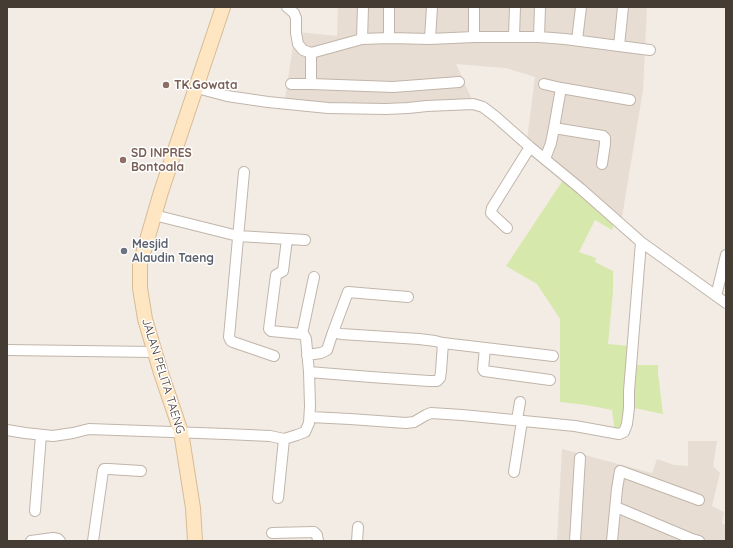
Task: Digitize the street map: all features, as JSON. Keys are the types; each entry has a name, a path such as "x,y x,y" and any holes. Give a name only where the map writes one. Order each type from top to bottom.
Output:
{"street":[{"name":"JALAN PELITA TAENG","path":"195,541 193,508 181,432 154,352 145,319 140,288 140,264 154,215 223,7"},
{"path":"287,7 294,13 296,18 298,44 303,50 311,53 362,39 430,39 514,36 577,40 650,50"},
{"path":"362,7 362,39"},
{"path":"389,7 389,38"},
{"path":"430,39 432,7"},
{"path":"474,7 474,37"},
{"path":"514,36 515,7"},
{"path":"539,37 540,7"},
{"path":"577,40 581,7"},
{"path":"619,46 623,7"},
{"path":"311,53 312,84"},
{"path":"291,84 393,87 459,82"},
{"path":"544,84 630,100"},
{"path":"197,88 234,97 328,108 386,109 473,104 483,107 641,242 726,303"},
{"path":"545,159 554,128 561,88"},
{"path":"554,128 603,136 605,138 605,144 602,164"},
{"path":"507,228 491,213 492,208 530,147"},
{"path":"244,172 234,266 229,337 233,342 274,356"},
{"path":"154,215 238,236 305,240"},
{"path":"7,430 52,436 73,433 89,428 270,436 284,439 305,432 310,423 309,372 306,339 302,334 271,331 269,329 276,275 283,271 287,239"},
{"path":"310,417 406,424 431,414 462,415 575,426 619,434 624,432 627,424 629,408 629,391 641,242"},
{"path":"716,296 726,255"},
{"path":"302,334 314,277"},
{"path":"307,355 321,353 327,350 332,332 348,292 408,297"},
{"path":"332,332 341,334 419,339 553,356"},
{"path":"309,372 437,381 440,378 443,343"},
{"path":"485,348 484,371 550,380"},
{"path":"7,350 154,352"},
{"path":"514,472 520,420 520,402"},
{"path":"35,510 41,435"},
{"path":"278,498 284,439"},
{"path":"575,541 580,458"},
{"path":"93,541 102,471 109,469 141,471"},
{"path":"612,541 620,471 699,500"},
{"path":"616,507 699,541"},
{"path":"357,541 358,527"},
{"path":"272,533 314,532 317,535 318,541"},
{"path":"31,541 53,538 60,541"}],"shaded area":[{"path":"338,7 647,7 643,90 621,223 527,140 535,77 506,68 456,64 473,102 406,108 284,105 293,46 298,32 337,36"},
{"path":"688,441 717,441 713,466 720,473 712,506 724,512 722,523 726,526 726,541 557,541 562,449 652,473 657,459 674,465 688,466"}],"green space":[{"path":"563,180 614,225 612,230 595,220 579,252 596,258 595,262 613,271 613,292 608,344 630,346 635,365 658,365 663,414 629,407 624,430 615,433 612,410 560,402 560,319 537,284 506,266"}],"place":[{"name":"TK.Gowata","path":"166,85"},
{"name":"SD INPRES Bontoala","path":"123,160"},
{"name":"Mesjid Alaudin Taeng","path":"124,251"}]}
